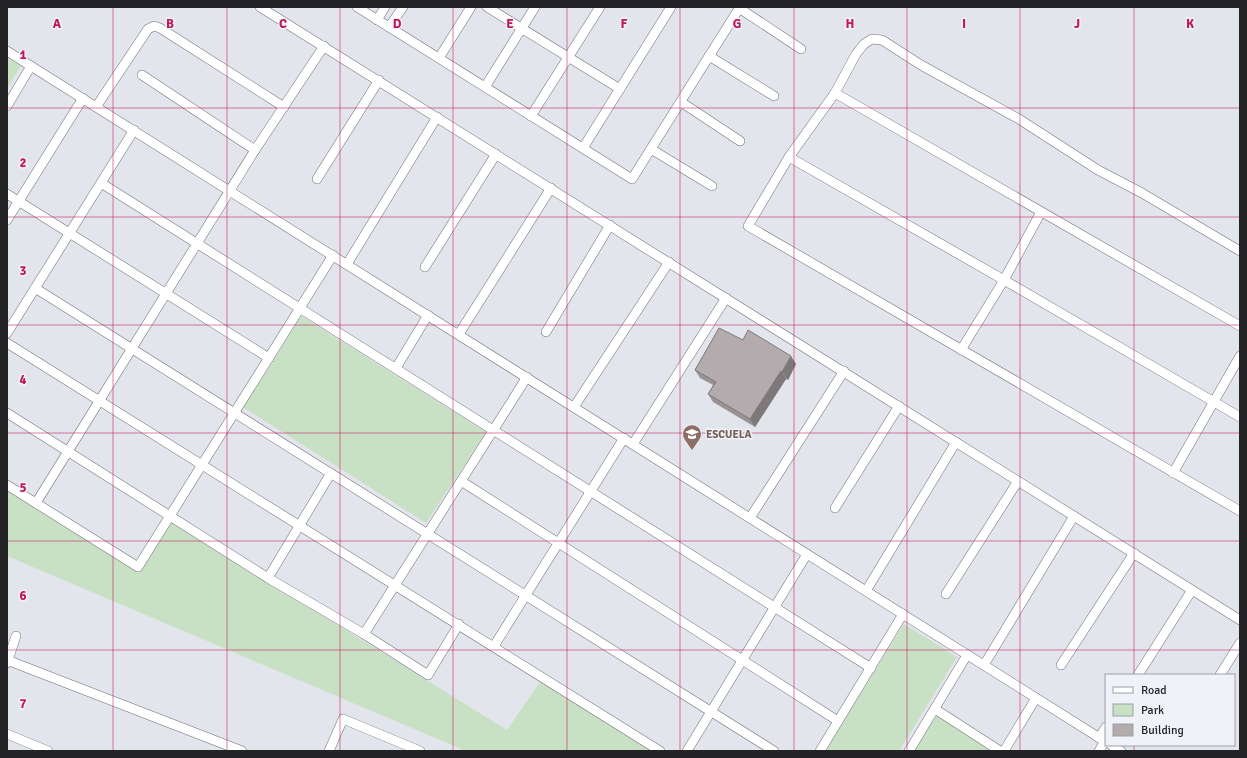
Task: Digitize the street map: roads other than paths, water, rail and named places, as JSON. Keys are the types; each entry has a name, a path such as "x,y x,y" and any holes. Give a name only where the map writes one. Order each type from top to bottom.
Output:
{"street":[{"path":"260,7 379,80 1240,620"},
{"path":"357,7 632,179 740,8 801,49"},
{"path":"377,20 385,7"},
{"path":"389,28 403,7"},
{"path":"439,58 471,7"},
{"path":"487,7 620,89"},
{"path":"485,87 535,7"},
{"path":"531,116 600,7"},
{"path":"583,148 671,7"},
{"path":"96,107 148,29 154,26 160,28 284,107"},
{"path":"1240,252 1142,193 1098,170 1019,119 928,69 882,40 872,39 864,44 856,54 836,92 789,157 748,226 1240,511"},
{"path":"36,503 255,150 324,46"},
{"path":"7,51 1105,741 1098,751"},
{"path":"709,56 774,96"},
{"path":"7,106 31,66"},
{"path":"142,75 255,150"},
{"path":"317,179 379,80"},
{"path":"836,92 1240,326"},
{"path":"7,220 83,98"},
{"path":"681,102 740,140"},
{"path":"347,264 437,117"},
{"path":"8,329 134,130"},
{"path":"651,149 712,186"},
{"path":"425,267 496,154"},
{"path":"789,157 1240,417"},
{"path":"101,183 871,668"},
{"path":"459,334 551,188"},
{"path":"7,194 269,358"},
{"path":"961,350 1004,280 1041,212"},
{"path":"546,332 610,225"},
{"path":"7,485 138,567 333,255"},
{"path":"574,407 669,262"},
{"path":"35,288 132,347 774,751"},
{"path":"633,444 726,298"},
{"path":"396,368 428,315"},
{"path":"7,343 660,751"},
{"path":"1173,472 1240,356"},
{"path":"750,518 844,371"},
{"path":"364,634 527,378"},
{"path":"835,508 899,406"},
{"path":"7,413 268,578 364,634 428,675 458,624"},
{"path":"494,646 624,438"},
{"path":"866,591 956,442"},
{"path":"268,578 331,473"},
{"path":"461,481 838,721"},
{"path":"946,594 1018,481"},
{"path":"984,665 1074,516"},
{"path":"1061,665 1134,553"},
{"path":"687,751 807,554"},
{"path":"1139,674 1192,590"},
{"path":"820,751 904,614"},
{"path":"16,636 7,661 242,751"},
{"path":"1221,674 1240,644"},
{"path":"909,751 967,655"},
{"path":"1004,751 1036,698"},
{"path":"935,709 1000,751"},
{"path":"329,751 343,719 405,748 420,751"},
{"path":"7,734 48,751"}],"place":[{"name":"ESCUELA","path":"692,451"}]}
